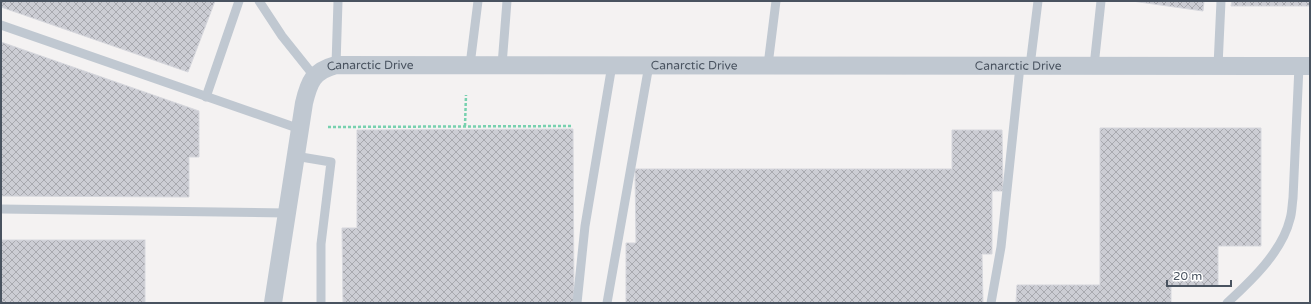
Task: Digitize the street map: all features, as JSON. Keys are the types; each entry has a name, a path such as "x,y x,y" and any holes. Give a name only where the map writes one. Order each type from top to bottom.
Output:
{"street":[{"name":"Canarctic Drive","path":"272,303 306,93 314,76 324,68 336,65 1305,66"}],"lane":[{"path":"206,97 239,1"},
{"path":"259,1 282,36 314,76"},
{"path":"336,65 338,1"},
{"path":"470,65 478,1"},
{"path":"502,65 507,1"},
{"path":"768,65 776,1"},
{"path":"991,303 1004,224 1025,66 1038,1"},
{"path":"1094,66 1101,1"},
{"path":"1218,66 1221,1"},
{"path":"1,25 300,129"},
{"path":"577,303 585,226 612,65"},
{"path":"607,303 649,65"},
{"path":"1227,303 1243,289 1273,254 1284,236 1290,219 1305,66"},
{"path":"295,156 331,162 321,244 321,303"},
{"path":"1,209 287,213"}],"path":[{"path":"465,126 466,95"},
{"path":"328,127 573,126"}],"building":[{"path":"1,1 215,1 188,72 1,7"},
{"path":"1132,1 1204,1 1203,11"},
{"path":"1232,1 1310,1 1310,6 1231,6"},
{"path":"1,42 199,111 199,157 189,157 189,197 1,196"},
{"path":"1100,128 1261,128 1261,246 1218,246 1218,286 1171,286 1171,303 1016,303 1017,285 1100,285"},
{"path":"573,129 574,303 343,303 342,228 357,228 357,130"},
{"path":"952,130 1002,130 1003,191 992,191 992,254 982,254 983,303 626,303 626,243 636,243 635,169 952,169"},
{"path":"1,240 145,240 145,303 1,303"}]}
